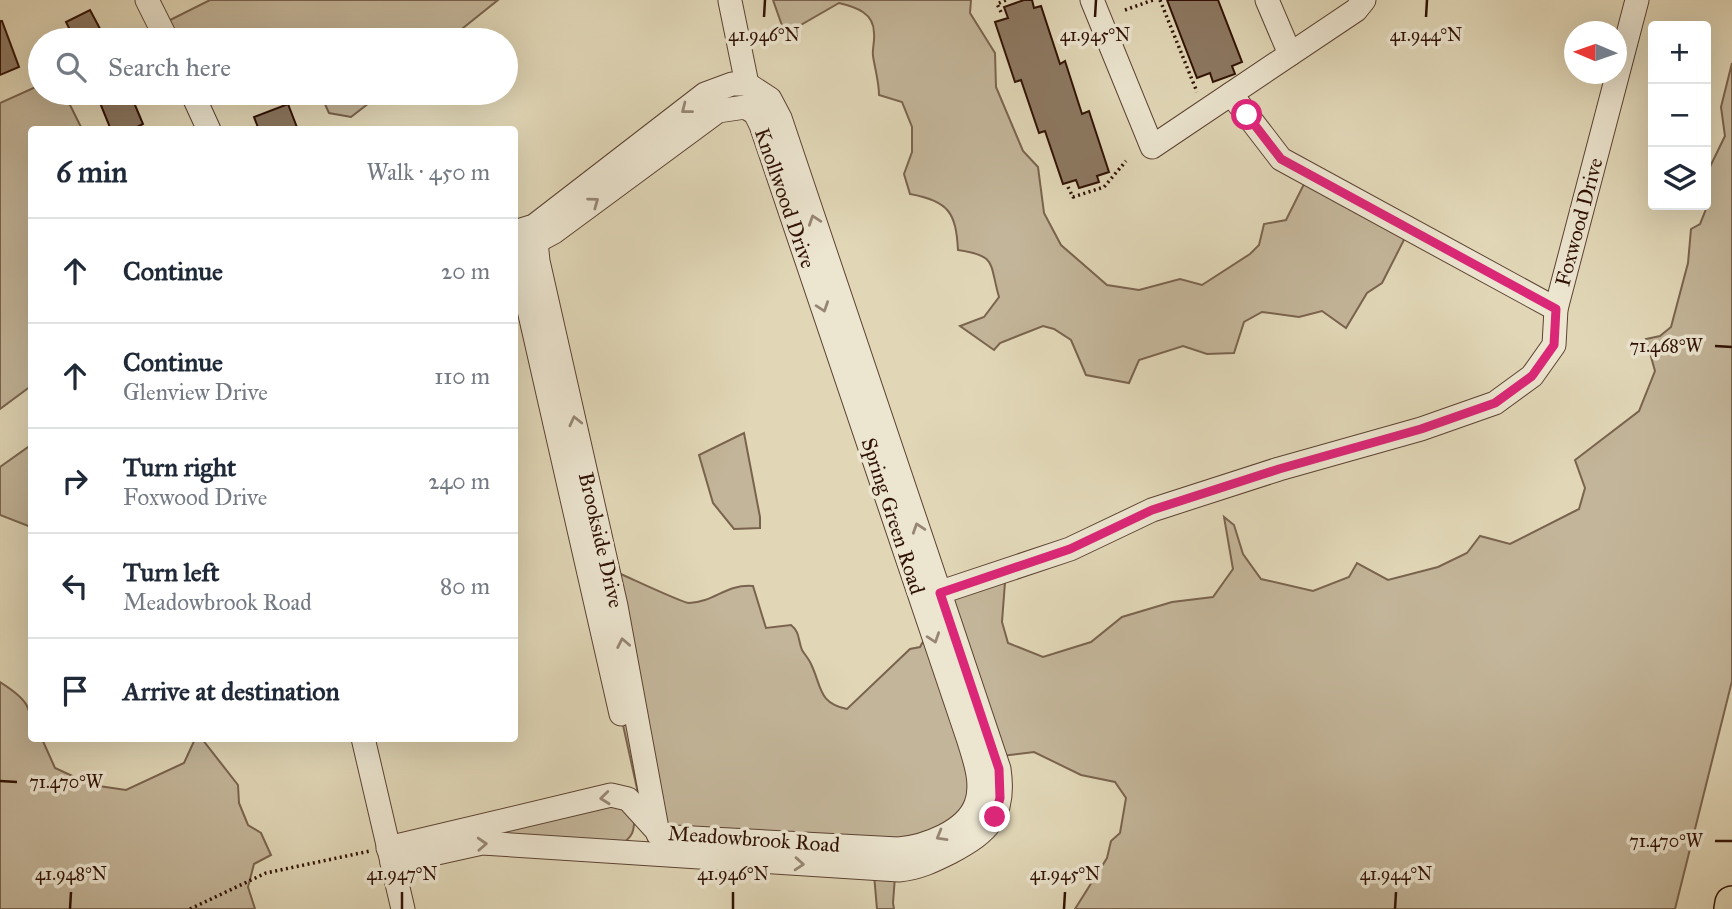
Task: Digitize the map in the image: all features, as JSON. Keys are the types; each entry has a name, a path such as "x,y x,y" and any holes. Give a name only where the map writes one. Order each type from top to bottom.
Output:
{"highway":[{"path":"1731,909 1732,903"}],"street":[{"path":"147,0 161,28"},
{"path":"1092,0 1152,147 1356,10 1364,0"},
{"path":"1268,0 1290,54"},
{"name":"Foxwood Drive","path":"930,596 1070,549 1152,510 1279,469 1421,429 1495,403 1532,376 1554,345 1556,309 1637,0"},
{"path":"523,237 705,94 733,84 747,84 730,1"},
{"name":"Spring Green Road","path":"747,84 770,99 780,118 867,407 930,596"},
{"path":"1231,94 1281,159 1556,309"},
{"path":"198,105 207,126"},
{"name":"Knollwood Drive","path":"523,237 718,111 745,107 755,113 761,125 867,407"},
{"name":"Brookside Drive","path":"523,237 519,266 632,763 640,814 652,847"},
{"name":"Brookside Drive","path":"523,237 538,261 616,606 652,847"},
{"name":"Meadowbrook Road","path":"390,855 482,843 652,847 674,837 898,849 917,848 938,840 968,817 976,804 985,756 930,596"},
{"path":"364,742 403,909"},
{"name":"Meadowbrook Road","path":"390,855 611,795 628,799 640,814"}],"path":[{"path":"1001,12 997,4 1006,0"},
{"path":"1125,10 1153,0"},
{"path":"1160,0 1198,94"},
{"path":"1068,187 1073,197 1104,187 1126,161"},
{"path":"190,909 266,873 390,855"}],"shaded area":[{"path":"210,0 498,0 463,28 163,28 162,24"},
{"path":"773,0 971,0 970,13 995,53 996,87 1023,151 1038,167 1044,213 1061,245 1107,285 1139,290 1180,279 1202,285 1250,254 1259,245 1264,224 1286,220 1307,178 1409,230 1382,283 1367,293 1346,328 1322,311 1299,317 1262,312 1244,322 1234,353 1207,354 1183,346 1139,360 1129,383 1086,375 1071,340 1054,329 1043,326 1000,343 994,350 960,326 984,317 999,297 992,268 985,258 958,250 952,218 942,205 910,194 904,174 912,152 912,127 902,102 879,95 871,20 858,9 839,3 785,34"},
{"path":"1732,63 1732,681 1675,909 1075,909 1107,858 1111,841 1120,833 1126,798 1115,782 1081,775 1034,752 985,758 993,791 896,863 894,909 877,909 873,863 651,852 565,462 607,568 689,603 706,600 727,590 753,586 766,628 791,625 794,628 822,693 831,703 847,709 910,649 920,647 930,629 924,594 1006,569 1002,622 1008,643 1043,657 1091,642 1122,617 1172,602 1213,597 1233,569 1224,517 1234,525 1243,554 1261,579 1313,591 1349,577 1357,563 1388,580 1438,567 1467,553 1480,536 1510,544 1579,509 1585,488 1575,460 1639,411 1655,371 1646,339 1660,336 1671,327 1688,263 1691,229 1700,224 1706,210 1711,210 1711,165 1725,136 1721,107"},
{"path":"28,90 28,105 70,105 80,126 28,126 28,388 0,409 0,103"},
{"path":"325,105 366,105 351,117 329,113"},
{"path":"744,433 760,528 734,529 713,503 699,455"},
{"path":"28,447 28,526 0,515 0,467"},
{"path":"0,682 26,704 28,742 43,742 55,768 92,785 126,790 184,763 194,742 204,742 238,785 239,803 248,825 261,833 271,855 254,864 248,887 255,909 0,909"},
{"path":"611,795 634,814 632,833 618,846 453,831"}],"building":[{"path":"1032,0 1034,8 1041,6 1060,64 1065,61 1082,114 1089,111 1109,172 1097,176 1099,182 1079,188 1076,180 1063,184 1045,131 1039,133 1021,80 1015,82 995,22 1008,18 1004,7"},
{"path":"1167,0 1218,0 1242,62 1232,66 1235,74 1213,82 1210,73 1197,78"},
{"path":"90,10 100,28 69,28 66,22"},
{"path":"0,21 19,67 0,75"},
{"path":"101,105 135,105 143,124 139,126 109,126"},
{"path":"288,105 296,126 257,126 254,117"}],"route":[{"path":"995,817 1002,784 999,769 940,593 1070,549 1152,510 1279,469 1421,429 1495,403 1532,376 1554,345 1556,309 1281,159 1247,115"}]}
